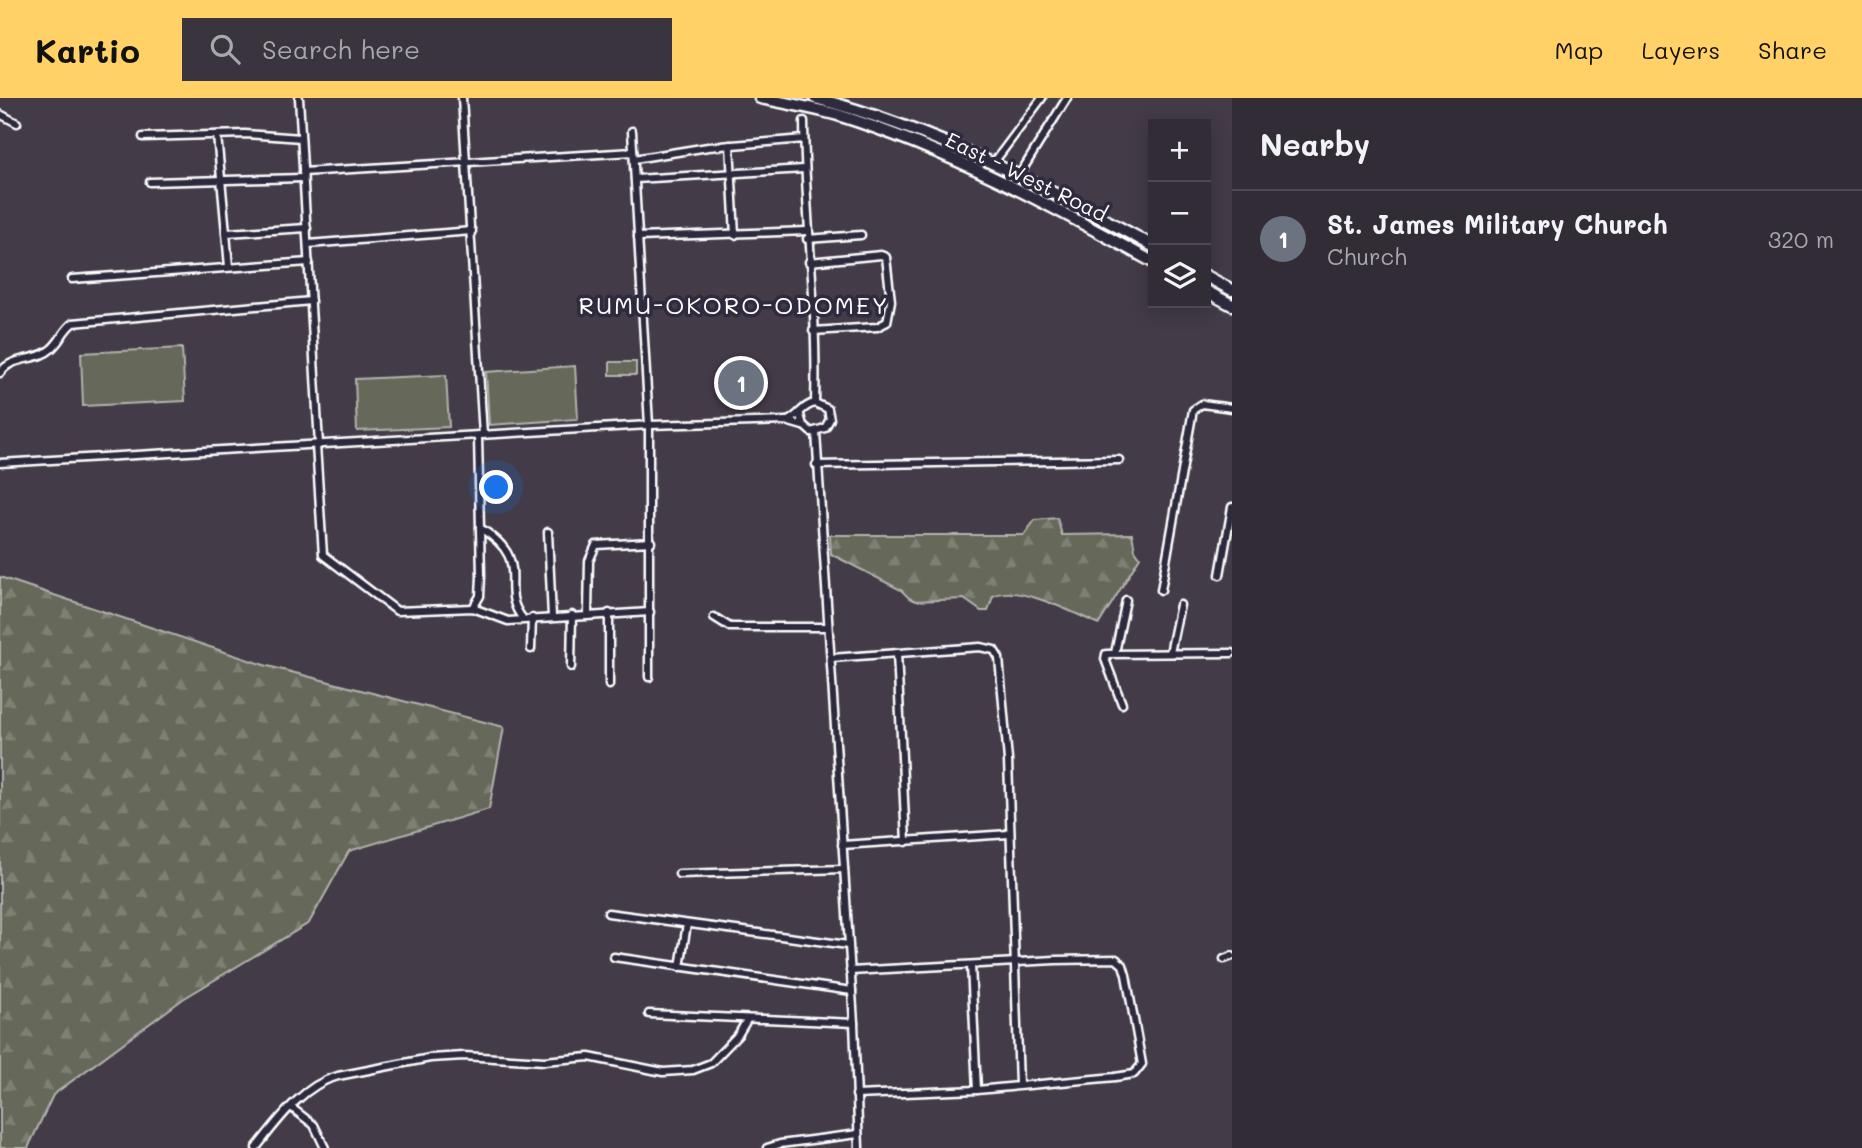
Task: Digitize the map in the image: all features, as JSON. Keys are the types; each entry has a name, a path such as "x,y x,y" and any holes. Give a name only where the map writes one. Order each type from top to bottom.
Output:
{"main road":[{"name":"East - West Road","path":"760,98 835,114 930,149 1024,192 1148,259"},
{"name":"East - West Road","path":"815,98 891,122 992,164 1151,245"},
{"path":"1211,279 1232,290"},
{"path":"1211,294 1232,305"}],"street":[{"path":"299,98 325,558 397,611 473,608 508,621 650,612"},
{"path":"462,98 472,231 480,436 480,596 473,608"},
{"path":"992,164 1042,98"},
{"path":"1018,177 1067,98"},
{"path":"0,114 17,123"},
{"path":"804,121 815,402"},
{"path":"632,131 649,425 649,677"},
{"path":"143,137 217,135 301,138"},
{"path":"217,135 229,267"},
{"path":"150,182 303,175 468,162 634,156 804,139"},
{"path":"730,145 735,235"},
{"path":"635,178 804,169"},
{"path":"226,233 307,228"},
{"path":"308,244 472,231"},
{"path":"638,237 807,231"},
{"path":"807,239 861,235"},
{"path":"809,261 886,257 891,301 887,322 877,327 813,331"},
{"path":"72,279 309,262"},
{"path":"0,373 12,362 52,349 64,330 73,323 311,301"},
{"path":"786,421 800,415 805,407 815,402"},
{"path":"0,463 649,425 786,421 816,432 825,428 830,414 824,406 815,402"},
{"path":"1161,590 1193,410 1202,404 1232,408"},
{"path":"800,415 803,426"},
{"path":"816,432 854,1023 859,1148"},
{"path":"816,464 1119,460"},
{"path":"1220,575 1232,507"},
{"path":"480,528 506,549 512,564 514,608 523,619"},
{"path":"548,532 552,617"},
{"path":"588,614 589,561 596,545 651,542"},
{"path":"1115,653 1126,600"},
{"path":"1170,653 1180,605"},
{"path":"609,613 609,685"},
{"path":"571,667 572,615"},
{"path":"714,617 730,627 828,627"},
{"path":"531,618 531,649"},
{"path":"831,658 980,647 994,650 999,657 1003,676 1019,1085"},
{"path":"897,653 906,842"},
{"path":"1122,704 1105,659 1106,654 1232,653"},
{"path":"842,845 1009,834"},
{"path":"679,874 844,869"},
{"path":"608,913 848,945"},
{"path":"680,967 687,924"},
{"path":"614,957 852,991"},
{"path":"850,971 1116,959 1123,965 1142,1064 1134,1074 977,1090 856,1095"},
{"path":"971,965 977,1090"},
{"path":"649,1014 854,1023"},
{"path":"256,1148 304,1093 324,1080 430,1058 483,1056 559,1061 589,1057 663,1072 693,1070 710,1063 738,1035 747,1020"},
{"path":"292,1108 313,1125 325,1148"},
{"path":"767,1148 780,1143 858,1135"}],"green space":[{"path":"182,348 185,401 83,406 81,353"},
{"path":"610,362 636,362 636,375 610,375"},
{"path":"575,366 578,419 489,425 486,372"},
{"path":"446,375 449,427 357,431 355,379"},
{"path":"1057,518 1062,535 1132,534 1135,550 1140,557 1099,624 1046,601 1016,593 993,596 988,611 981,611 964,599 916,601 901,590 831,554 830,535 1024,535 1035,520"},
{"path":"0,577 264,665 504,727 489,809 349,851 309,923 183,999 53,1095 28,1148 0,1148"}],"place":[{"name":"St. James Military Church","path":"741,383"}],"district":[{"name":"RUMU-OKORO-ODOMEY","path":"734,304"}]}
